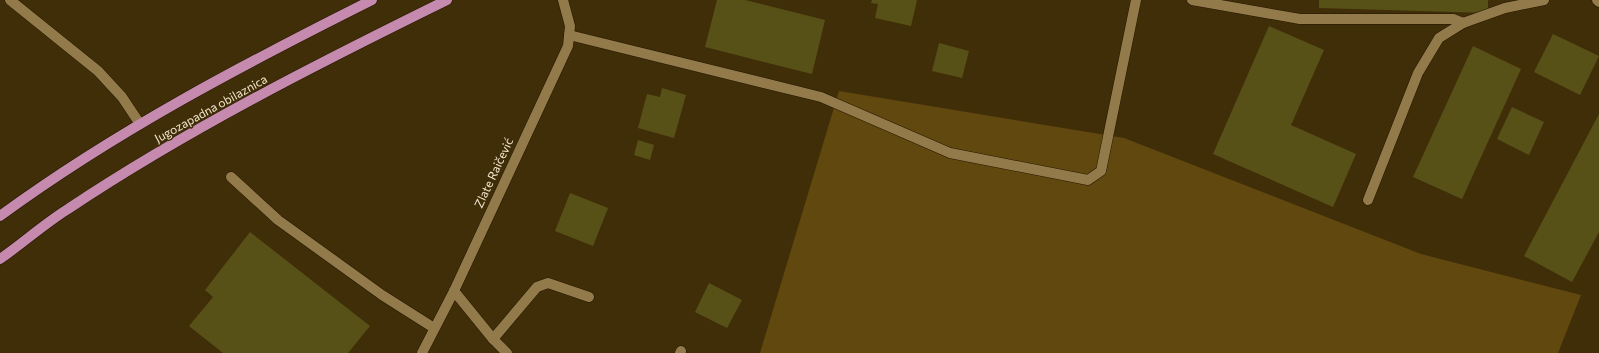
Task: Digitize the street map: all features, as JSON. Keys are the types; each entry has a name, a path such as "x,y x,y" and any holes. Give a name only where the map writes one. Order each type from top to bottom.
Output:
{"main road":[{"name":"Jugozapadna obilaznica","path":"0,216 140,124 228,74 372,0"},
{"name":"Jugozapadna obilaznica","path":"0,260 67,209 170,146 293,78 447,0"}],"street":[{"path":"10,0 98,71 122,97 140,124"},
{"name":"Zlate Raičević","path":"422,353 454,291 568,46 570,26 563,0"},
{"path":"569,35 821,97 950,153 1088,180 1101,171 1136,0"},
{"path":"1192,0 1300,19 1453,18 1463,23"},
{"path":"1368,200 1418,73 1439,38 1463,23 1504,8 1544,0"},
{"path":"231,177 278,220 382,295 434,328"},
{"path":"492,339 537,287 548,283 588,297"},
{"path":"454,291 492,339 507,353"}],"shaded area":[{"path":"839,91 1124,138 1421,254 1581,295 1558,353 760,353"}],"building":[{"path":"717,0 745,0 825,20 812,74 705,47"},
{"path":"872,0 917,0 911,26 875,18 878,4 871,3"},
{"path":"1319,0 1488,0 1488,13 1319,8"},
{"path":"1269,26 1324,50 1291,125 1356,154 1333,207 1213,154"},
{"path":"1553,34 1599,56 1580,95 1534,72"},
{"path":"939,43 969,51 962,78 932,71"},
{"path":"1473,46 1521,69 1462,199 1413,177"},
{"path":"662,88 686,95 674,138 638,128 647,94 660,97"},
{"path":"1512,107 1544,122 1529,155 1497,139"},
{"path":"1599,114 1599,232 1572,282 1524,256"},
{"path":"638,140 654,145 650,160 634,155"},
{"path":"570,193 608,208 593,246 555,231"},
{"path":"250,232 370,326 348,353 223,353 189,326 213,297 205,290"},
{"path":"709,283 742,300 727,328 695,312"}]}
